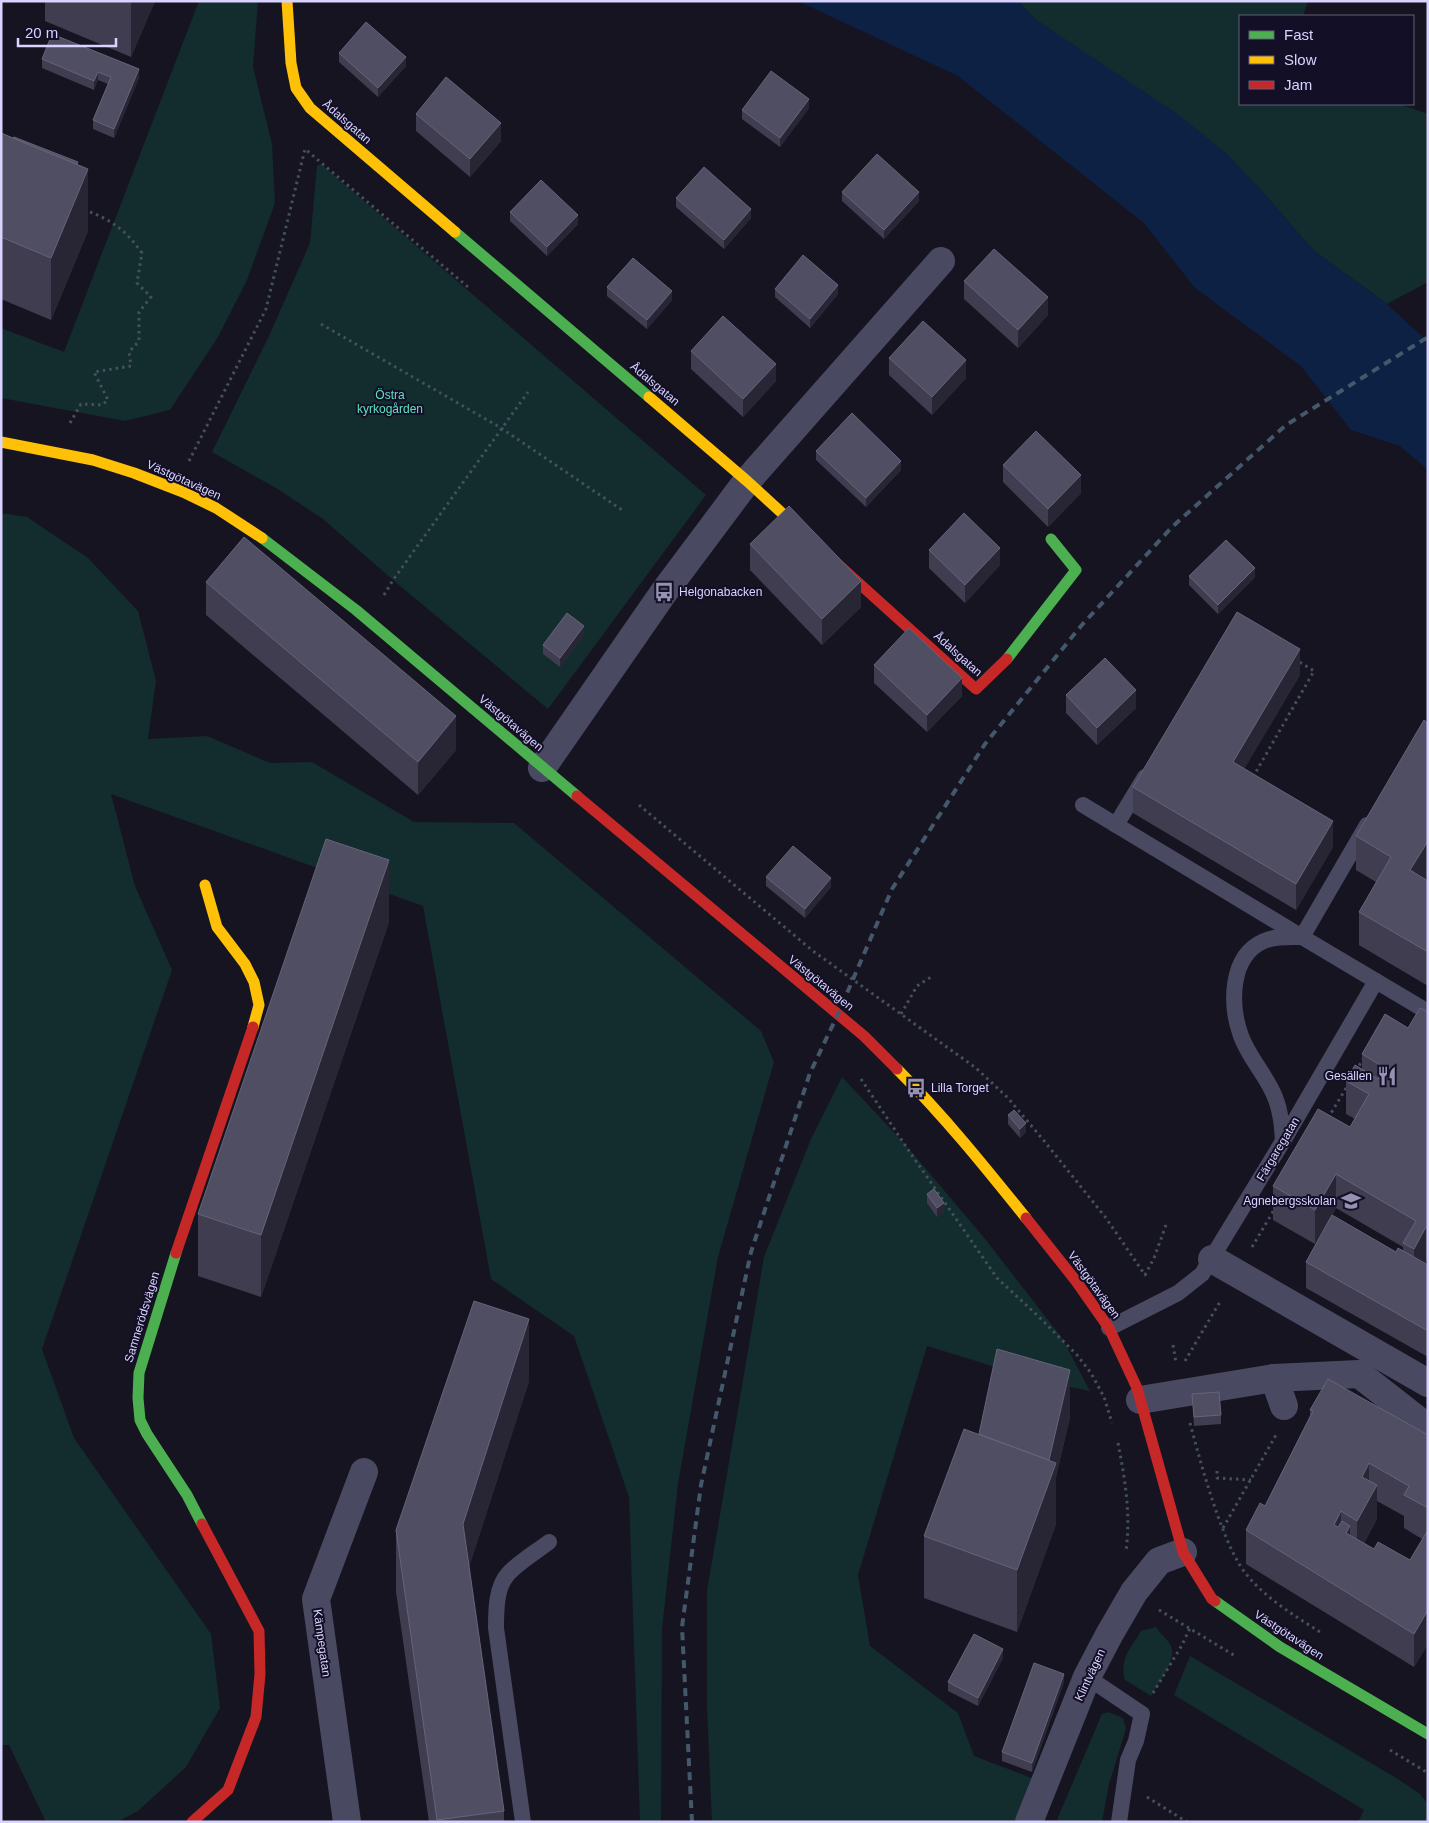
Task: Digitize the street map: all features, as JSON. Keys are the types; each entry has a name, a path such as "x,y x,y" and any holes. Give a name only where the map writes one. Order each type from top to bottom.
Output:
{"street":[{"name":"Ådalsgatan","path":"287,1 291,63 296,88 310,108 747,481 976,689 1010,656 1076,570 1051,540"},
{"path":"542,768 664,592 747,481 941,261"},
{"name":"Västgötavägen","path":"1,442 93,460 183,492 216,508 267,541 356,610 542,768 864,1036 916,1088 982,1163 1076,1281 1109,1328 1137,1388 1183,1552 1212,1599 1280,1647 1428,1734"},
{"name":"Samnerödsvägen","path":"199,1819 228,1790 256,1717 260,1674 259,1631 187,1496 147,1434 140,1420 138,1398 139,1373 172,1266 253,1028 259,1005 254,982 246,964 217,927 206,885"},
{"path":"1212,1259 1428,1383"},
{"path":"1358,1374 1374,1352"},
{"path":"1140,1400 1180,1383 1358,1374 1428,1428"},
{"path":"1274,1378 1284,1406"},
{"name":"Kämpegatan","path":"347,1822 316,1599 364,1472"},
{"name":"Klintvägen","path":"1029,1822 1088,1677 1134,1592 1159,1561 1183,1552"}],"lane":[{"path":"1116,825 1151,766"},
{"path":"1083,805 1428,1012"},
{"path":"1302,937 1374,813"},
{"path":"1283,1142 1282,1119 1274,1095 1250,1056 1241,1037 1234,1000 1235,981 1249,950 1264,941 1281,936 1302,937"},
{"name":"Färgaregatan","path":"1109,1328 1178,1293 1202,1274 1283,1142 1376,981"},
{"path":"523,1822 496,1628 496,1614 498,1600 507,1575 549,1542"},
{"path":"1088,1677 1142,1714 1136,1740 1128,1760 1120,1822"}],"path":[{"path":"189,462 266,309 304,149"},
{"path":"70,423 81,404 102,406 108,400 94,372 131,366 129,352 139,341 139,312 150,296 138,283 142,253 137,246 109,220 82,208"},
{"path":"321,324 501,428 625,512"},
{"path":"384,596 393,580 528,392"},
{"path":"1249,784 1314,671 1291,657"},
{"path":"901,1014 917,986 931,977"},
{"path":"1356,1072 1366,1055"},
{"path":"857,1073 997,1278 1038,1316 1077,1356 1091,1374 1104,1397 1115,1431"},
{"path":"1326,1122 1351,1080"},
{"path":"1180,1383 1237,1273 1276,1206"},
{"path":"1145,1275 1154,1258 1166,1225"},
{"path":"1173,1346 1180,1383 1208,1490 1242,1568 1281,1606 1322,1633"},
{"path":"1223,1528 1281,1425 1284,1406"},
{"path":"1118,1440 1128,1503 1128,1532 1121,1583 1162,1612 1190,1628 1142,1714"},
{"path":"1216,1471 1217,1478 1251,1480"},
{"path":"1123,1789 1137,1791 1187,1822"}],"green space":[{"path":"199,1 258,1 253,67 272,144 275,203 247,280 218,337 170,410 125,421 1,398 1,328 64,352"},
{"path":"1018,1 1308,1 1303,15 1239,15 1239,105 1402,105 1428,114 1428,282 1387,304 1313,250 1261,190 1035,19"},
{"name":"Östra kyrkogården","path":"321,164 706,495 548,709 323,519 276,488 212,452 269,336 310,243 317,166"},
{"path":"1,513 27,517 88,558 138,611 156,681 148,739 207,736 270,763 312,762 414,822 514,823 761,1031 774,1062 718,1257 678,1484 662,1629 661,1822 640,1822 629,1497 574,1336 491,1279 423,906 111,794 135,886 172,970 42,1349 74,1438 211,1634 220,1708 186,1767 138,1811 117,1822 46,1822 9,1745 1,1745"},
{"path":"842,1077 904,1143 986,1240 1062,1338 1090,1391 1041,1381 927,1346 858,1575 870,1646 958,1713 974,1756 1032,1778 1017,1822 712,1822 707,1708 707,1591 764,1257 811,1139"},
{"path":"1156,1627 1170,1644 1172,1652 1166,1672 1151,1696 1125,1680 1124,1666 1127,1654 1141,1631"},
{"path":"1190,1656 1398,1779 1420,1794 1428,1804 1428,1822 1358,1822 1364,1810 1174,1695"},
{"path":"1109,1712 1123,1718 1126,1729 1109,1784 1102,1822 1056,1822 1102,1714"}],"water":[{"path":"798,1 1018,1 1035,19 1179,115 1227,154 1313,250 1387,304 1428,342 1428,470 1400,446 1351,430 1301,366 1195,288 1144,223 958,76"}],"building":[{"path":"366,22 406,57 378,88 339,53"},
{"path":"52,34 139,69 114,129 93,120 111,77 98,72 94,81 42,59"},
{"path":"771,71 809,99 780,138 742,110"},
{"path":"446,77 501,123 470,159 416,114"},
{"path":"1,133 88,169 51,258 1,237"},
{"path":"14,137 78,162 77,164"},
{"path":"877,154 919,192 884,230 842,192"},
{"path":"704,167 751,209 724,240 676,198"},
{"path":"541,180 578,215 547,247 510,212"},
{"path":"994,249 1048,297 1018,330 964,281"},
{"path":"803,255 838,285 810,319 775,289"},
{"path":"633,258 672,291 647,320 607,287"},
{"path":"723,316 776,364 743,399 691,351"},
{"path":"923,321 966,360 932,397 889,358"},
{"path":"852,413 901,461 866,498 816,451"},
{"path":"1036,431 1081,475 1048,509 1003,465"},
{"path":"789,506 861,581 822,619 750,544"},
{"path":"964,513 1000,548 965,585 929,550"},
{"path":"244,537 456,716 418,762 206,582"},
{"path":"1226,540 1255,568 1218,605 1189,576"},
{"path":"1237,612 1300,649 1233,762 1333,821 1296,884 1133,787"},
{"path":"567,613 584,626 560,658 543,645"},
{"path":"909,628 962,678 927,715 874,665"},
{"path":"1105,658 1136,690 1097,728 1066,695"},
{"path":"1424,720 1428,723 1428,841 1410,870 1428,881 1428,952 1359,912 1391,857 1356,836"},
{"path":"326,839 389,860 261,1235 198,1214"},
{"path":"793,846 831,878 805,909 766,877"},
{"path":"1420,1008 1428,1012 1428,1228 1426,1227 1414,1249 1403,1243 1416,1221 1336,1174 1315,1210 1273,1186 1318,1109 1350,1127 1369,1094 1346,1081 1355,1065 1378,1079 1385,1068 1362,1054 1385,1014 1408,1028"},
{"path":"1014,1110 1026,1123 1020,1129 1008,1115"},
{"path":"934,1189 944,1203 937,1208 927,1194"},
{"path":"1332,1215 1396,1252 1398,1248 1428,1265 1428,1331 1306,1262"},
{"path":"474,1301 529,1319 463,1524 504,1811 437,1820 396,1530"},
{"path":"997,1349 1070,1370 1049,1460 979,1434"},
{"path":"1328,1379 1428,1435 1428,1508 1404,1495 1409,1486 1369,1463 1362,1477 1377,1485 1357,1521 1341,1511 1334,1525 1338,1527 1342,1521 1350,1526 1346,1533 1374,1549 1378,1542 1410,1560 1428,1530 1428,1610 1414,1634 1246,1530 1260,1503 1265,1506 1313,1411 1310,1410"},
{"path":"1219,1392 1221,1415 1194,1417 1192,1394"},
{"path":"964,1429 1056,1463 1017,1570 924,1536"},
{"path":"974,1634 1003,1649 978,1698 948,1682"},
{"path":"1034,1663 1064,1674 1032,1763 1002,1752"}],"railway":[{"path":"692,1822 682,1627 701,1485 751,1252 810,1073 838,1014 892,889 985,744 1081,626 1172,527 1286,425 1428,337"}],"traffic: fast":[{"path":"455,232 649,397"},
{"path":"262,538 356,610 577,796"},
{"path":"1007,659 1076,570 1051,539"},
{"path":"176,1253 139,1373 138,1398 140,1420 147,1434 187,1495 202,1524"},
{"path":"1215,1601 1280,1647 1428,1734"}],"traffic: slow":[{"path":"287,1 291,63 296,88 310,108 455,232"},
{"path":"649,397 747,481 831,558"},
{"path":"1,442 93,460 134,473 183,492 216,508 262,538"},
{"path":"205,885 217,927 245,964 254,982 259,1005 253,1027"},
{"path":"897,1069 948,1123 1026,1218"}],"traffic: jam":[{"path":"831,558 976,689 1007,659"},
{"path":"577,796 864,1036 897,1069"},
{"path":"176,1253 253,1027"},
{"path":"1026,1218 1076,1281 1109,1328 1137,1388 1183,1552 1215,1601"},
{"path":"192,1822 228,1790 256,1717 260,1674 259,1631 202,1524"}],"place":[{"name":"Helgonabacken","path":"664,592"},
{"name":"Gesällen","path":"1387,1076"},
{"name":"Lilla Torget","path":"916,1088"},
{"name":"Agnebergsskolan","path":"1351,1201"}]}
